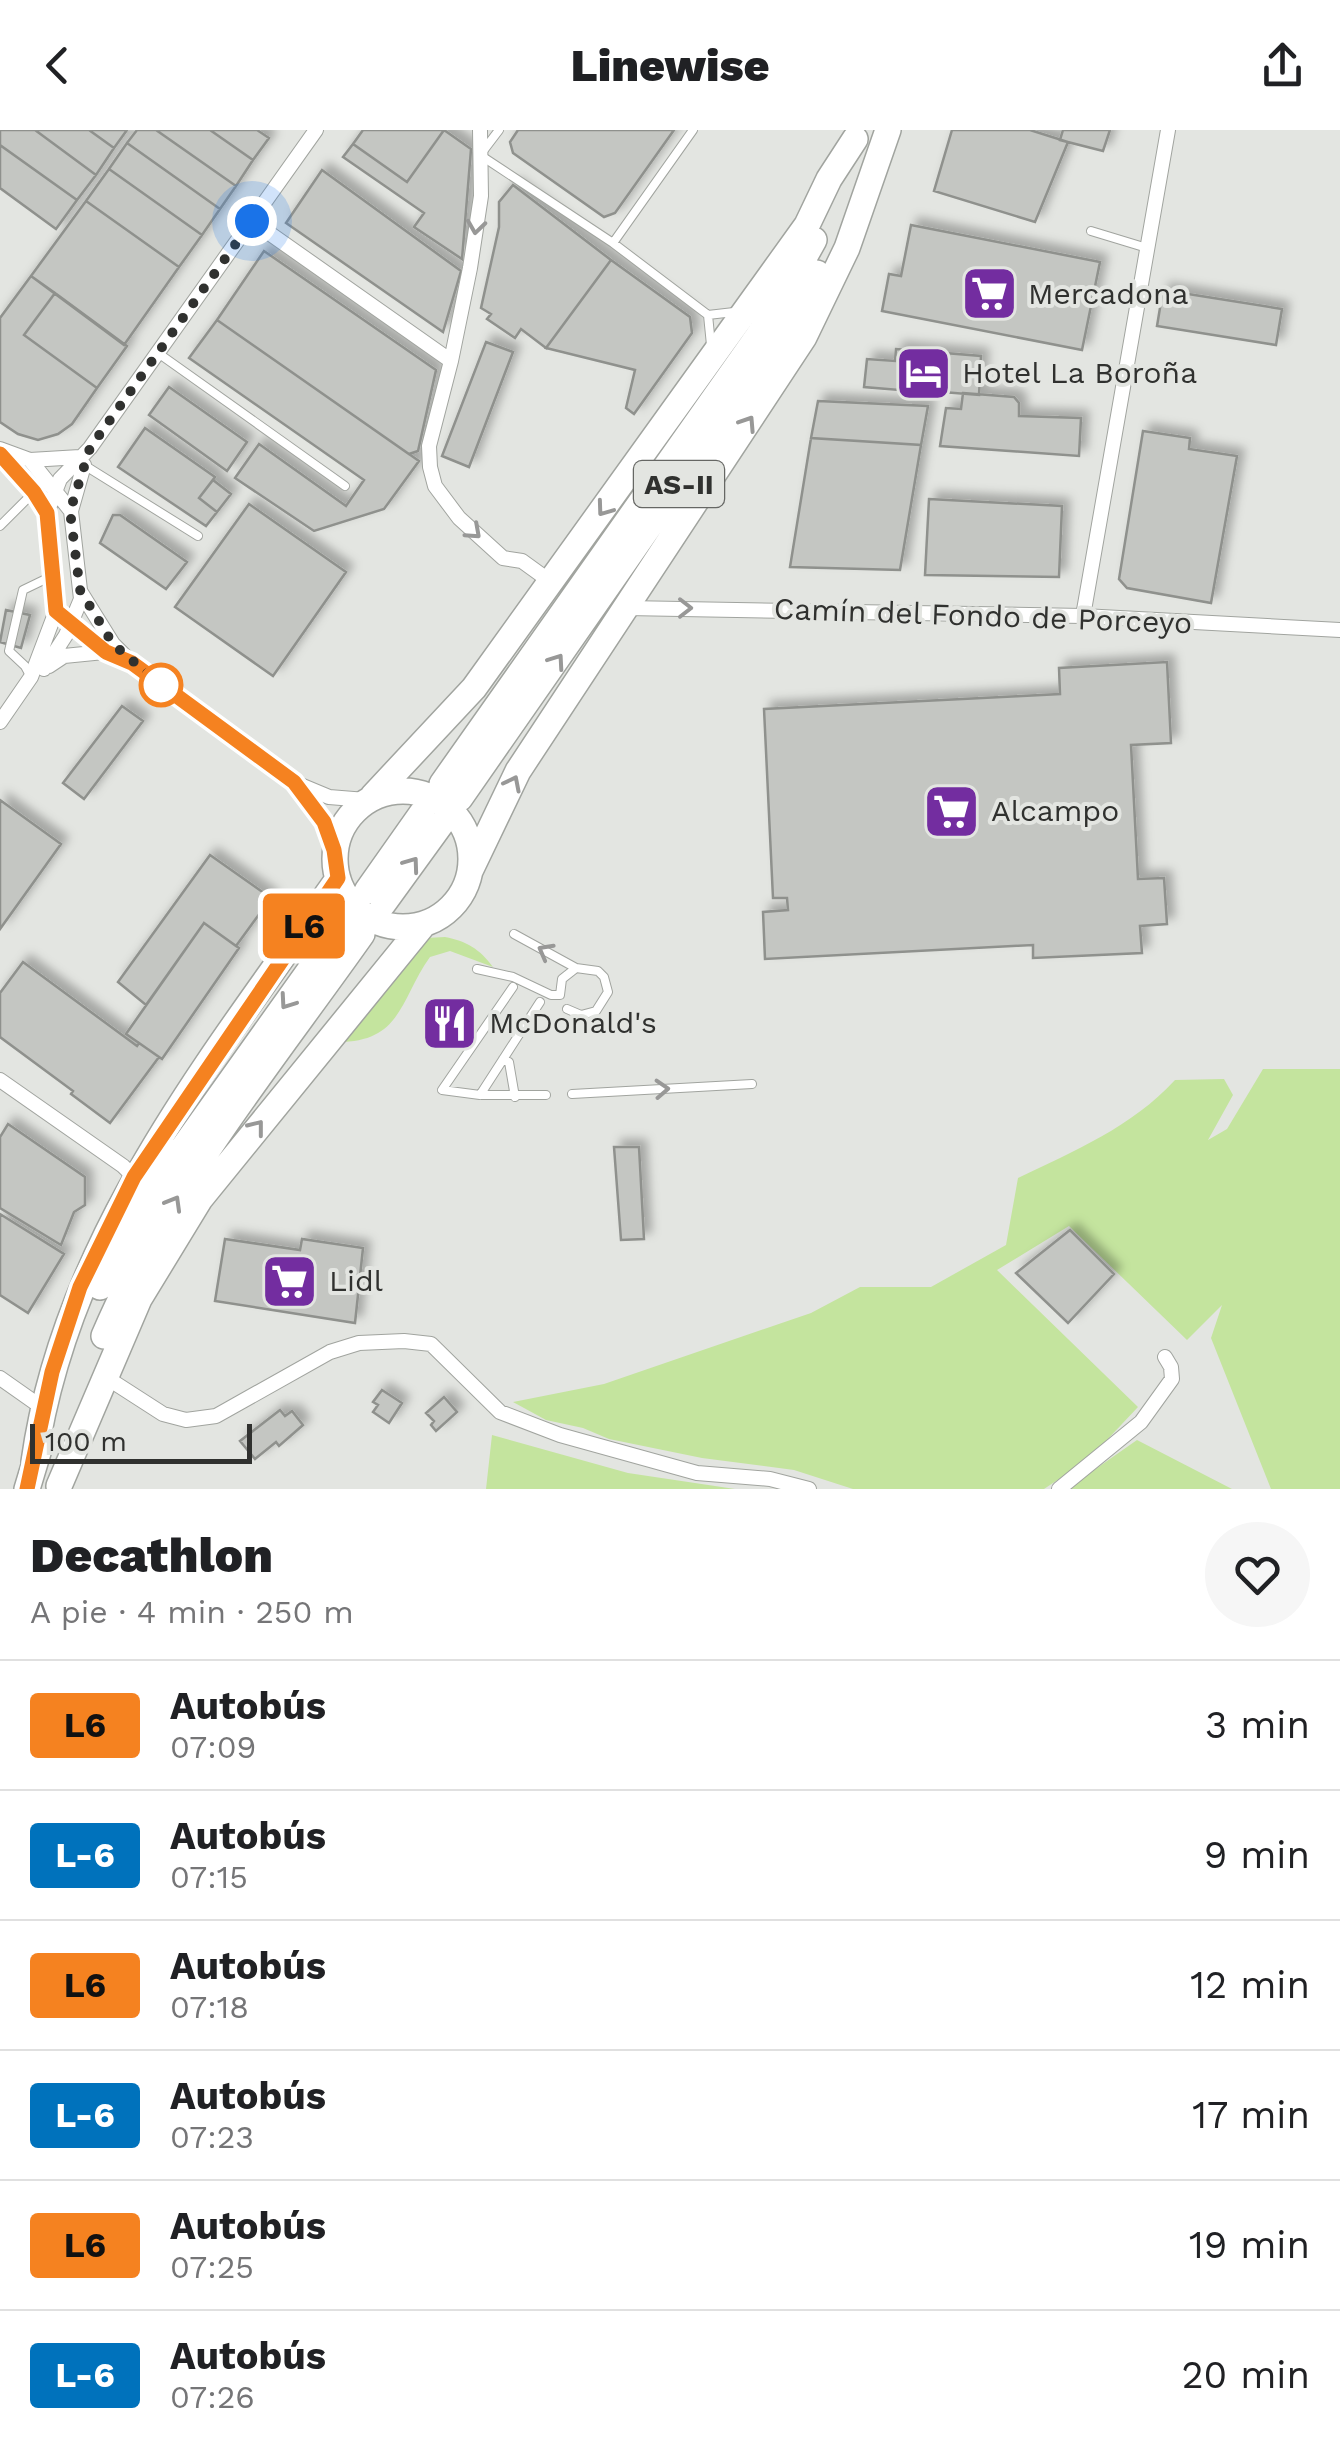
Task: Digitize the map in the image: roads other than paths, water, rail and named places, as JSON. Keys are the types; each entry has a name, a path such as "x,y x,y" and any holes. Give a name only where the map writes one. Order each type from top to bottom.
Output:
{"highway":[{"name":"AS-II","path":"856,134 849,164 814,242 768,322 451,791 786,330 879,159 888,130"},
{"path":"424,924 390,926 368,918 350,902 338,878 334,850 340,830 474,688 807,225 856,134"},
{"path":"470,870 518,771 804,337 847,248 879,159"},
{"path":"59,1488 139,1299 200,1199 424,924 455,905 468,884 470,846 454,811 444,802 414,791 398,790 370,798"},
{"path":"375,897 431,818"},
{"path":"34,1462 52,1372 80,1287 134,1177 338,878"},
{"path":"27,1489 104,1275 168,1168 353,928 186,1183 124,1290 86,1387 59,1488"}],"street":[{"path":"47,513 60,479 85,457 316,130"},
{"path":"480,130 480,196 451,360 428,446 435,486 459,518 503,558 522,562 551,582"},
{"path":"1083,616 1168,130"},
{"path":"252,221 451,360"},
{"path":"3,456 30,460 85,457"},
{"path":"3,456 43,488 56,490"},
{"path":"3,456 47,513 56,611 38,673"},
{"path":"0,722 38,673 77,611 80,590 70,511 85,457"},
{"path":"30,460 70,511"},
{"path":"80,590 109,648"},
{"name":"Camín del Fondo de Porceyo","path":"626,608 1083,616 1340,630"},
{"path":"56,611 70,626 132,663 294,782 329,797 370,798"},
{"path":"52,628 70,626"},
{"path":"38,673 64,656 109,648"},
{"path":"294,782 324,822 334,850"},
{"path":"0,1080 134,1177"},
{"path":"104,1376 163,1414 186,1420 216,1416 330,1352 358,1343 431,1344 500,1412 560,1435 697,1473 770,1479 809,1489"},
{"path":"1060,1489 1141,1422 1172,1379 1165,1357"},
{"path":"0,1378 38,1404 40,1421"}],"lane":[{"path":"499,130 480,155 612,243 708,315 727,315 751,304"},
{"path":"612,243 693,130"},
{"path":"1091,231 1147,248"},
{"path":"708,315 712,358"},
{"path":"158,353 345,486"},
{"path":"85,457 198,536"},
{"path":"0,526 34,492"},
{"path":"38,673 9,651 23,590 53,576"},
{"path":"514,934 576,968"},
{"path":"477,970 513,977 550,995 560,995 562,979 576,968 595,965 607,985 606,1000 589,1014 567,1009"},
{"path":"513,988 442,1090 516,1097 546,1094"},
{"path":"480,1095 540,1002"},
{"path":"504,1059 509,1062 516,1097"},
{"path":"572,1094 752,1084"}],"tunnel":[{"path":"344,922 367,891"}],"place":[{"name":"Mercadona","path":"989,294"},
{"name":"Hotel La Boroña","path":"923,373"},
{"name":"Alcampo","path":"952,811"},
{"name":"McDonald's","path":"450,1023"},
{"name":"Lidl","path":"290,1281"}]}
